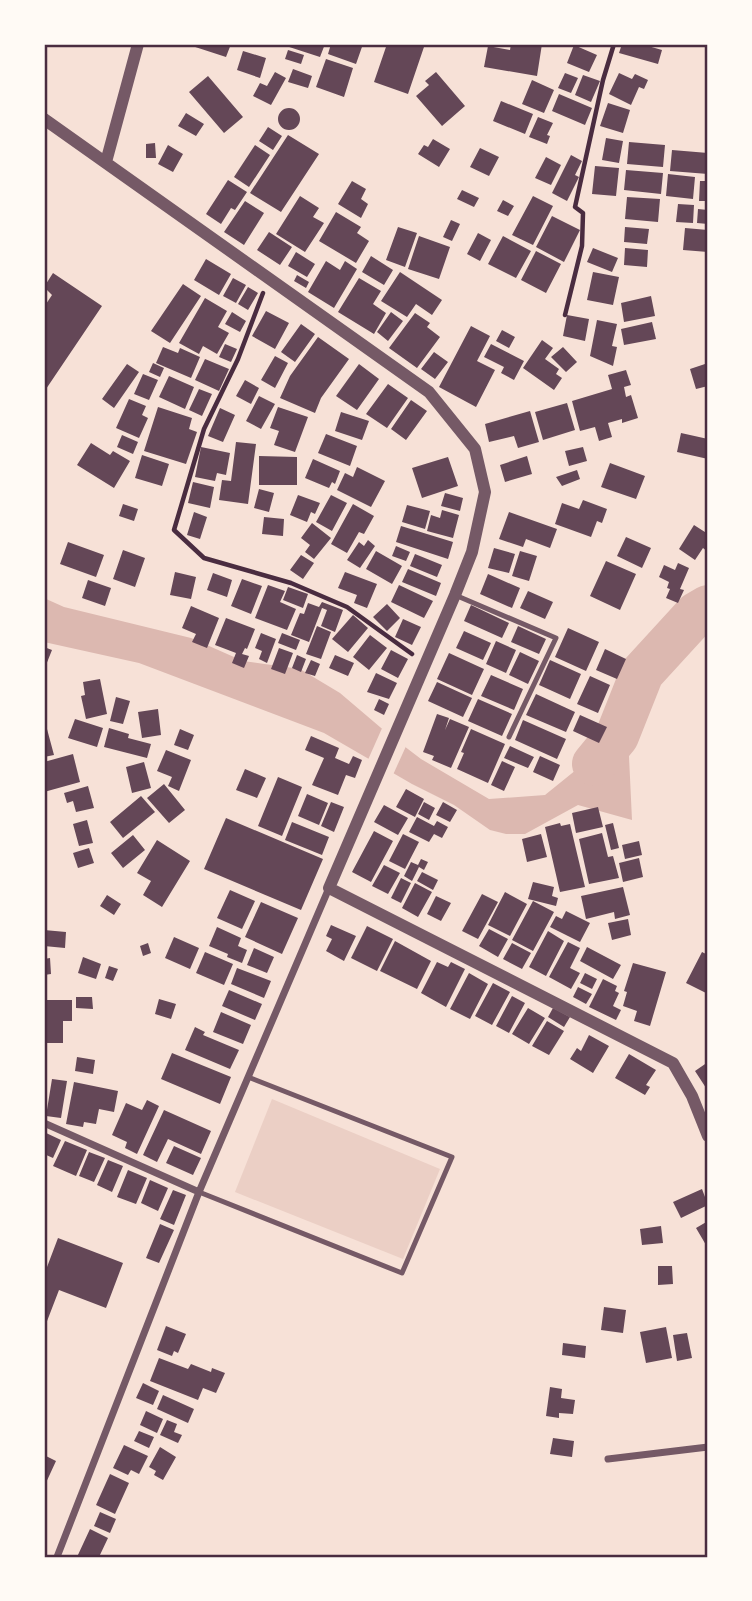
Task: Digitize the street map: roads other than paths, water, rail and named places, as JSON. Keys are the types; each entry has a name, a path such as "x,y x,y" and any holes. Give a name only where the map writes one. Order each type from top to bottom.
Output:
{"street":[{"path":"106,162 138,44"},
{"path":"44,118 429,393 475,449 485,492 472,552 455,595 199,1192 57,1557"},
{"path":"328,888 673,1063 692,1096 708,1136"},
{"path":"44,1123 199,1192"},
{"path":"608,1459 708,1447"}],"lane":[{"path":"455,595 556,638 509,737"},
{"path":"199,1192 402,1273 452,1157 248,1077"}],"waterway":[{"path":"594,764 617,736 642,673 696,614 708,607"}]}
